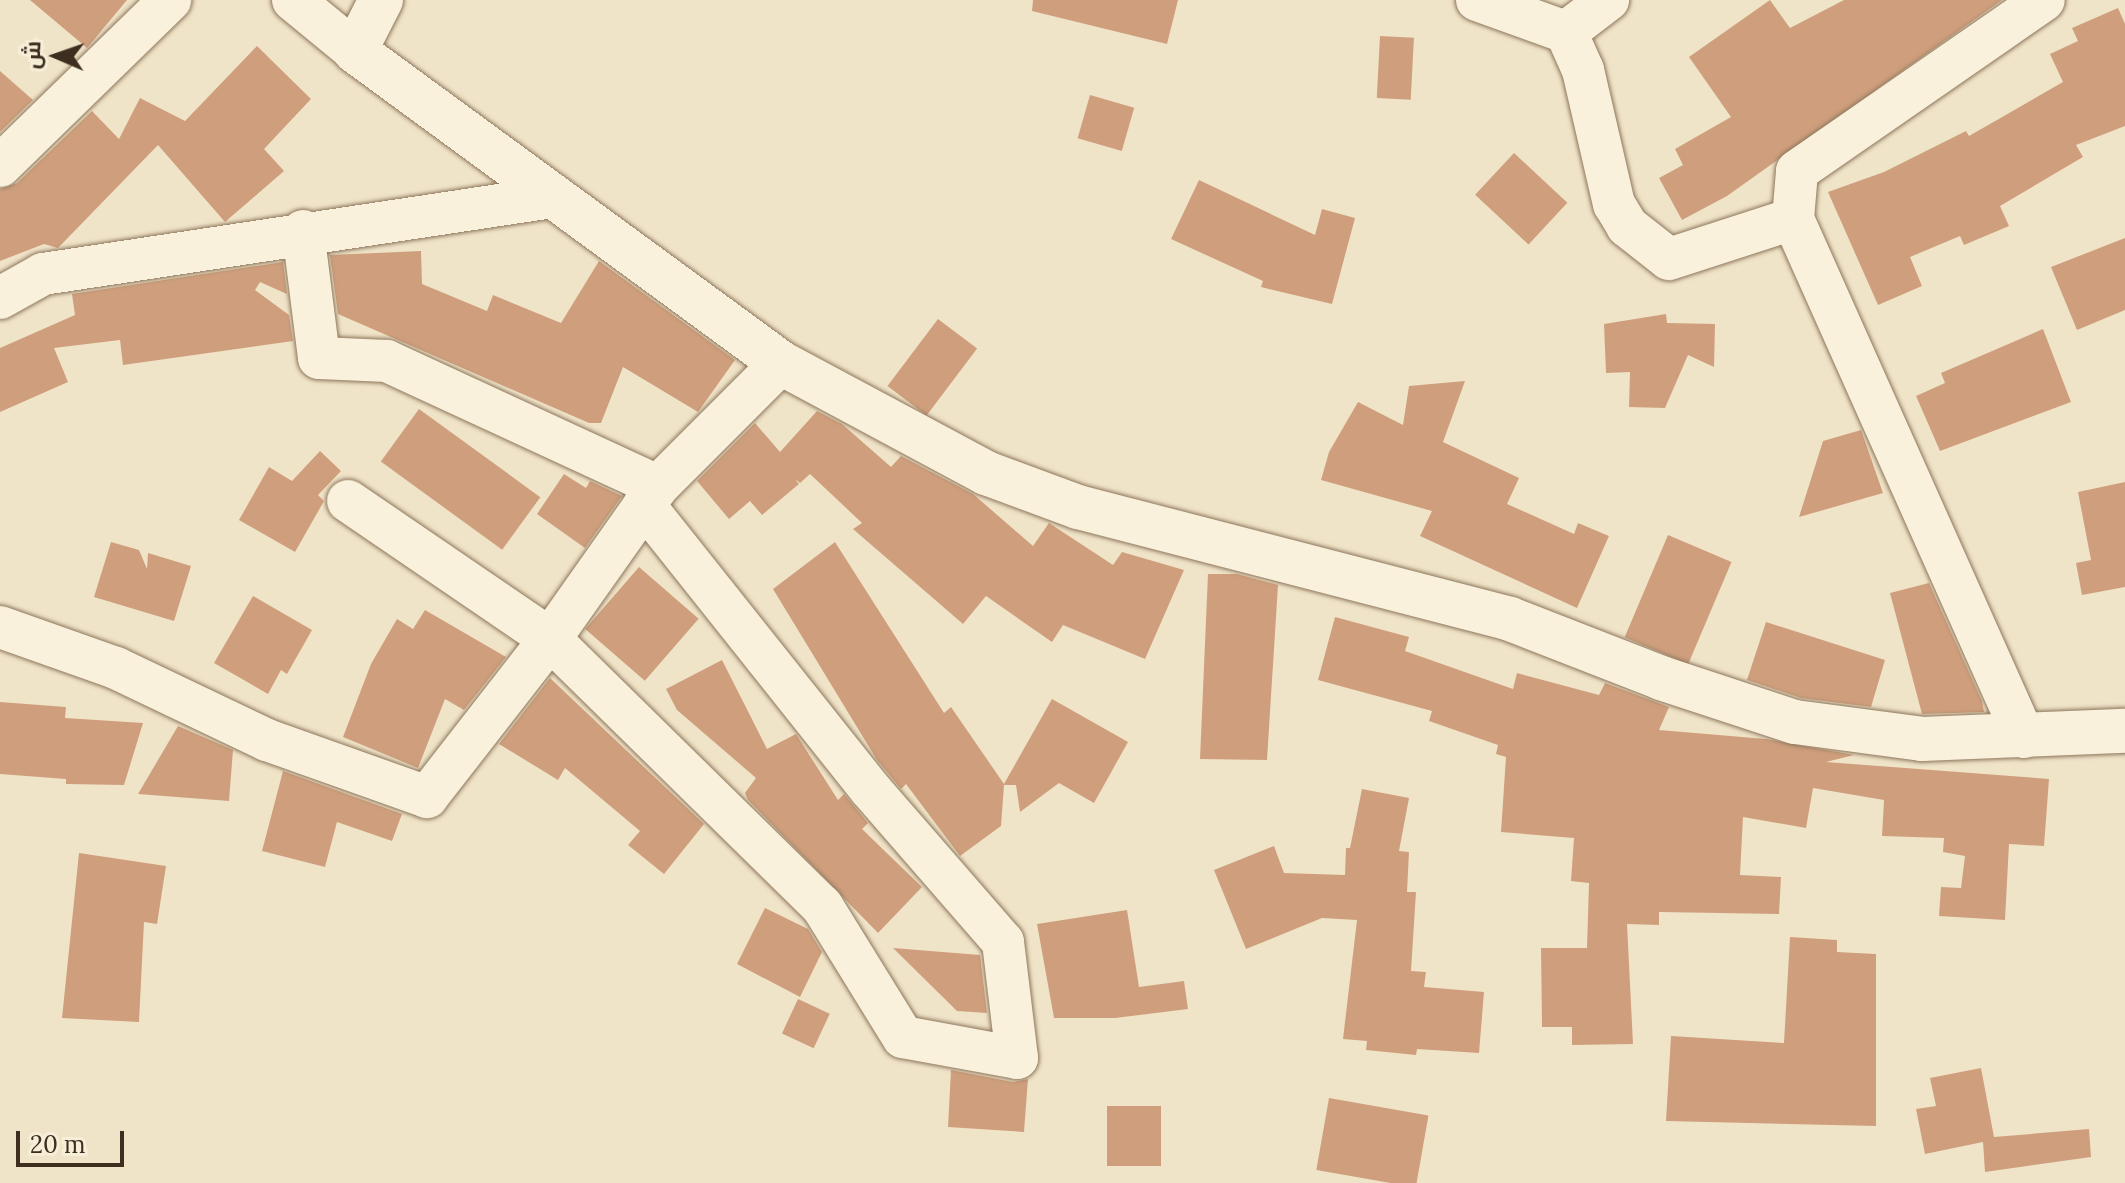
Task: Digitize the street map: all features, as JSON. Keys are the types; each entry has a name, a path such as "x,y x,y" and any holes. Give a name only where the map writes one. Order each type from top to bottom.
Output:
{"street":[{"path":"0,166 170,0"},
{"path":"293,0 355,51 781,363 986,473 1078,507 1510,619 1661,678 1795,722 1922,739 2125,731"},
{"path":"355,51 381,0"},
{"path":"1477,0 1566,32 1583,70 1614,204 1627,226 1669,259 1793,219"},
{"path":"1566,32 1608,0"},
{"path":"2024,737 1793,219 1797,171 2044,0"},
{"path":"0,298 43,274 303,231 552,197"},
{"path":"303,231 319,358 387,361 651,495 870,789 1003,942 1017,1058 903,1037 822,906 550,639 348,501"},
{"path":"0,627 116,668 267,740 427,797 550,639 651,495 781,363"}],"building":[{"path":"30,0 127,0 87,48"},
{"path":"1033,0 1178,0 1167,44 1032,11"},
{"path":"1770,0 1790,28 1844,0 2002,0 1727,196 1682,220 1659,178 1683,165 1675,149 1731,117 1689,57"},
{"path":"2118,8 2125,24 2125,126 2076,145 2083,157 2000,206 2009,226 1964,245 1960,236 1910,257 1922,286 1878,305 1828,192 1884,172 1966,131 1969,136 2063,82 2050,54 2078,41 2072,28"},
{"path":"1380,36 1414,38 1411,100 1377,98"},
{"path":"257,46 311,99 264,149 284,171 225,222 158,145 58,248 44,244 0,261 0,189 17,183 92,111 119,139 140,98 185,121"},
{"path":"0,71 33,100 0,132"},
{"path":"1090,95 1134,108 1122,151 1078,138"},
{"path":"1514,153 1567,203 1529,244 1475,195"},
{"path":"1199,180 1315,235 1322,209 1355,218 1332,304 1261,287 1263,281 1171,239"},
{"path":"2125,238 2125,310 2077,330 2051,267"},
{"path":"421,251 422,284 487,311 493,295 561,323 599,261 735,360 698,412 623,367 601,423 589,423 338,314 330,255"},
{"path":"283,262 287,294 260,282 255,290 289,315 293,341 123,365 120,340 54,348 68,382 0,412 0,348 75,315 72,294"},
{"path":"1666,314 1667,323 1715,324 1714,367 1688,355 1665,408 1629,407 1630,372 1606,373 1604,324"},
{"path":"938,319 977,348 927,416 887,386"},
{"path":"2043,329 2071,402 1940,451 1916,396 1945,383 1941,373"},
{"path":"1465,381 1443,442 1519,478 1507,504 1574,534 1578,523 1609,536 1577,608 1420,536 1432,511 1321,480 1329,452 1358,402 1403,425 1409,386"},
{"path":"419,409 540,497 502,550 381,462"},
{"path":"817,411 842,424 891,467 901,456 973,494 1033,546 1049,523 1113,565 1122,552 1184,570 1145,659 1063,625 1052,642 986,596 963,624 853,529 862,523 810,474 800,483 795,479 799,484 762,515 750,501 729,519 697,481 755,423 780,452"},
{"path":"1861,430 1883,493 1799,517 1823,441"},
{"path":"320,451 341,471 318,495 324,501 295,552 239,520 269,467 292,481"},
{"path":"564,474 586,488 590,481 622,496 585,548 537,514"},
{"path":"2125,482 2125,587 2082,595 2076,563 2091,560 2078,492"},
{"path":"1668,535 1732,562 1688,664 1625,637"},
{"path":"111,542 139,550 147,569 148,553 191,566 174,621 94,597"},
{"path":"835,542 944,713 951,707 1004,784 1052,699 1128,742 1094,803 1059,783 1020,812 1016,785 1004,785 1001,826 960,856 906,784 901,789 877,760 773,589"},
{"path":"639,567 699,619 645,681 585,629"},
{"path":"1208,574 1237,574 1278,585 1267,760 1200,759"},
{"path":"1929,583 1982,701 1984,712 1922,714 1890,593"},
{"path":"253,596 312,630 287,674 281,670 268,694 214,663"},
{"path":"425,610 506,657 464,710 445,699 418,768 343,737 371,664 397,619 413,629"},
{"path":"1335,617 1409,637 1405,651 1513,689 1517,673 1599,695 1605,683 1669,707 1659,730 1766,739 1854,755 1826,762 2049,779 2044,846 2009,844 2005,920 1939,916 1941,887 1961,888 1965,856 1943,852 1944,838 1882,836 1884,800 1813,788 1806,828 1743,817 1740,875 1781,877 1779,914 1659,912 1659,925 1627,924 1633,1044 1572,1045 1572,1027 1542,1027 1541,948 1587,948 1589,883 1571,881 1574,838 1501,832 1506,757 1496,754 1498,745 1429,721 1432,711 1318,680"},
{"path":"1766,622 1885,660 1871,707 1801,698 1747,680"},
{"path":"722,660 767,749 796,734 838,800 844,794 868,823 862,829 922,887 878,933 748,800 745,793 756,778 677,710 666,689"},
{"path":"550,678 704,824 664,874 628,845 640,831 565,768 558,780 499,744"},
{"path":"0,702 66,707 65,718 143,723 124,785 66,784 66,779 0,774"},
{"path":"178,726 233,750 229,801 138,794"},
{"path":"283,771 402,814 392,841 337,822 325,867 262,851"},
{"path":"1362,789 1409,798 1399,851 1409,852 1407,892 1416,892 1411,971 1426,972 1424,987 1484,992 1479,1053 1417,1049 1416,1055 1366,1050 1367,1041 1343,1039 1357,920 1322,918 1246,949 1214,870 1274,846 1284,873 1345,875 1346,848 1350,848"},
{"path":"79,853 166,866 157,924 144,922 139,1022 62,1018"},
{"path":"765,908 808,929 822,952 800,997 737,964"},
{"path":"1127,910 1139,987 1184,981 1188,1009 1115,1018 1054,1018 1037,924"},
{"path":"1790,937 1837,940 1837,952 1876,954 1876,1126 1666,1121 1671,1036 1784,1043"},
{"path":"893,948 980,955 987,1013 957,1011"},
{"path":"798,999 830,1014 814,1048 782,1033"},
{"path":"1981,1068 1994,1137 2089,1129 2091,1157 1985,1172 1983,1142 1925,1154 1916,1109 1936,1106 1930,1078"},
{"path":"951,1070 1013,1082 1028,1079 1024,1132 948,1127"},
{"path":"1329,1098 1428,1116 1417,1183 1391,1183 1316,1170"},
{"path":"1107,1106 1161,1106 1161,1166 1107,1166"}]}
